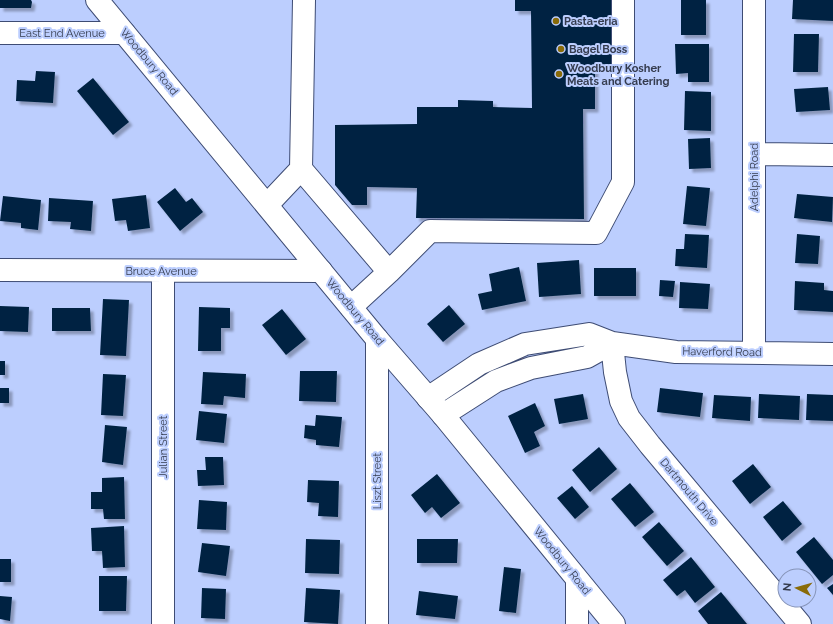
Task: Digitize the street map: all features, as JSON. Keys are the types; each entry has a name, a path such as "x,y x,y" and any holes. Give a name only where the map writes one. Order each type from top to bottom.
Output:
{"street":[{"name":"Woodbury Road","path":"97,0 614,624"},
{"path":"304,0 301,169 389,272"},
{"path":"351,307 430,231 596,233 623,182 623,0"},
{"name":"Adelphi Road","path":"754,0 754,353"},
{"name":"East End Avenue","path":"0,33 124,33"},
{"path":"754,154 833,155"},
{"path":"267,205 301,169"},
{"name":"Bruce Avenue","path":"0,270 321,271"},
{"name":"Julian Street","path":"163,271 163,624"},
{"name":"Haverford Road","path":"428,398 479,364 525,344 589,334 612,343 676,352 833,354"},
{"name":"Liszt Street","path":"377,624 378,339"},
{"path":"443,416 496,381 531,368 587,357 612,343"},
{"name":"Dartmouth Drive","path":"612,343 615,372 621,401 629,418 650,446 800,624"},
{"path":"525,344 531,368"},
{"path":"577,624 578,580"}],"shaded area":[{"path":"523,355 523,359 464,394 460,388 483,370"}],"building":[{"path":"0,0 31,0 32,2 31,8 0,8"},
{"path":"515,0 612,0 612,64 595,65 595,109 583,109 584,219 416,218 417,188 367,187 367,205 352,205 335,185 335,125 417,124 417,107 458,107 458,100 493,101 493,107 532,108 531,11 515,11"},
{"path":"681,0 706,0 706,35 681,35"},
{"path":"793,0 833,0 833,21 792,19"},
{"path":"794,34 819,34 818,72 793,72"},
{"path":"675,44 709,44 709,82 688,82 688,73 676,74"},
{"path":"36,71 55,72 53,103 16,101 17,80 35,81"},
{"path":"93,78 129,122 113,135 77,91"},
{"path":"828,87 830,110 796,112 794,89"},
{"path":"685,91 711,92 711,131 684,130"},
{"path":"710,138 711,168 689,169 688,139"},
{"path":"687,186 710,188 706,226 683,224"},
{"path":"175,188 186,202 192,198 203,212 180,231 157,202"},
{"path":"797,194 833,197 832,222 794,218"},
{"path":"146,195 150,228 128,231 126,220 115,221 112,199"},
{"path":"3,196 41,200 38,230 21,228 21,223 0,221"},
{"path":"49,198 93,201 91,231 70,229 71,222 48,221"},
{"path":"685,234 709,235 707,268 675,266 676,249 684,249"},
{"path":"797,234 820,236 818,264 795,263"},
{"path":"579,260 581,294 539,297 537,263"},
{"path":"519,267 526,301 482,310 478,294 492,291 489,274"},
{"path":"594,268 636,268 636,296 594,296"},
{"path":"660,280 675,281 673,297 659,296"},
{"path":"795,281 824,283 824,290 833,291 833,312 794,310"},
{"path":"680,282 710,284 708,309 679,308"},
{"path":"103,299 129,300 126,356 100,355"},
{"path":"449,305 465,324 443,342 427,324"},
{"path":"0,306 29,307 28,332 0,331"},
{"path":"199,307 230,308 230,328 221,328 221,351 198,351"},
{"path":"52,308 90,308 91,331 52,331"},
{"path":"282,309 306,339 286,355 262,325"},
{"path":"0,361 5,361 5,375 0,375"},
{"path":"300,371 337,371 336,402 299,401"},
{"path":"203,372 246,374 245,398 224,396 223,405 201,404"},
{"path":"103,374 126,375 123,416 101,415"},
{"path":"0,388 9,388 9,403 0,403"},
{"path":"660,388 703,393 700,417 657,412"},
{"path":"583,394 588,419 559,424 554,399"},
{"path":"759,394 800,396 799,420 758,418"},
{"path":"807,394 833,395 833,421 806,420"},
{"path":"714,395 751,397 750,421 712,418"},
{"path":"535,403 545,426 534,432 540,446 525,453 508,416"},
{"path":"199,411 227,414 224,443 196,440"},
{"path":"316,415 342,417 339,447 316,445 316,440 304,438 305,425 315,426"},
{"path":"105,425 127,427 123,465 102,462"},
{"path":"599,447 617,469 590,492 572,470"},
{"path":"205,457 223,457 224,485 198,486 197,470 206,470"},
{"path":"753,464 771,487 750,504 732,481"},
{"path":"437,474 460,503 441,518 432,507 425,513 411,495"},
{"path":"124,477 125,519 104,519 103,509 91,509 91,492 102,492 102,478"},
{"path":"308,480 339,481 338,517 318,516 319,503 307,502"},
{"path":"630,483 654,512 635,527 611,499"},
{"path":"572,486 589,507 575,519 557,498"},
{"path":"199,500 227,502 226,530 197,529"},
{"path":"783,501 802,524 782,541 763,517"},
{"path":"659,522 684,551 667,566 642,537"},
{"path":"124,526 125,567 103,568 102,551 92,551 91,528"},
{"path":"814,537 833,560 833,575 822,584 817,578 817,568 809,568 796,552"},
{"path":"306,539 340,540 339,574 305,573"},
{"path":"417,539 458,539 457,563 417,563"},
{"path":"202,543 230,546 226,576 198,572"},
{"path":"691,557 715,587 695,603 685,590 677,596 663,580"},
{"path":"0,559 11,559 11,582 0,582"},
{"path":"504,567 521,569 516,613 499,611"},
{"path":"99,576 127,576 126,611 99,611"},
{"path":"833,584 833,595 827,588"},
{"path":"202,588 226,589 225,619 201,618"},
{"path":"306,588 340,590 338,624 304,622"},
{"path":"419,591 458,596 455,619 416,615"},
{"path":"721,592 747,624 708,624 698,611"},
{"path":"0,596 12,597 10,621 0,619"}],"place":[{"name":"Pasta-eria","path":"556,21"},
{"name":"Bagel Boss","path":"561,49"},
{"name":"Woodbury Kosher Meats and Catering","path":"559,74"}]}
